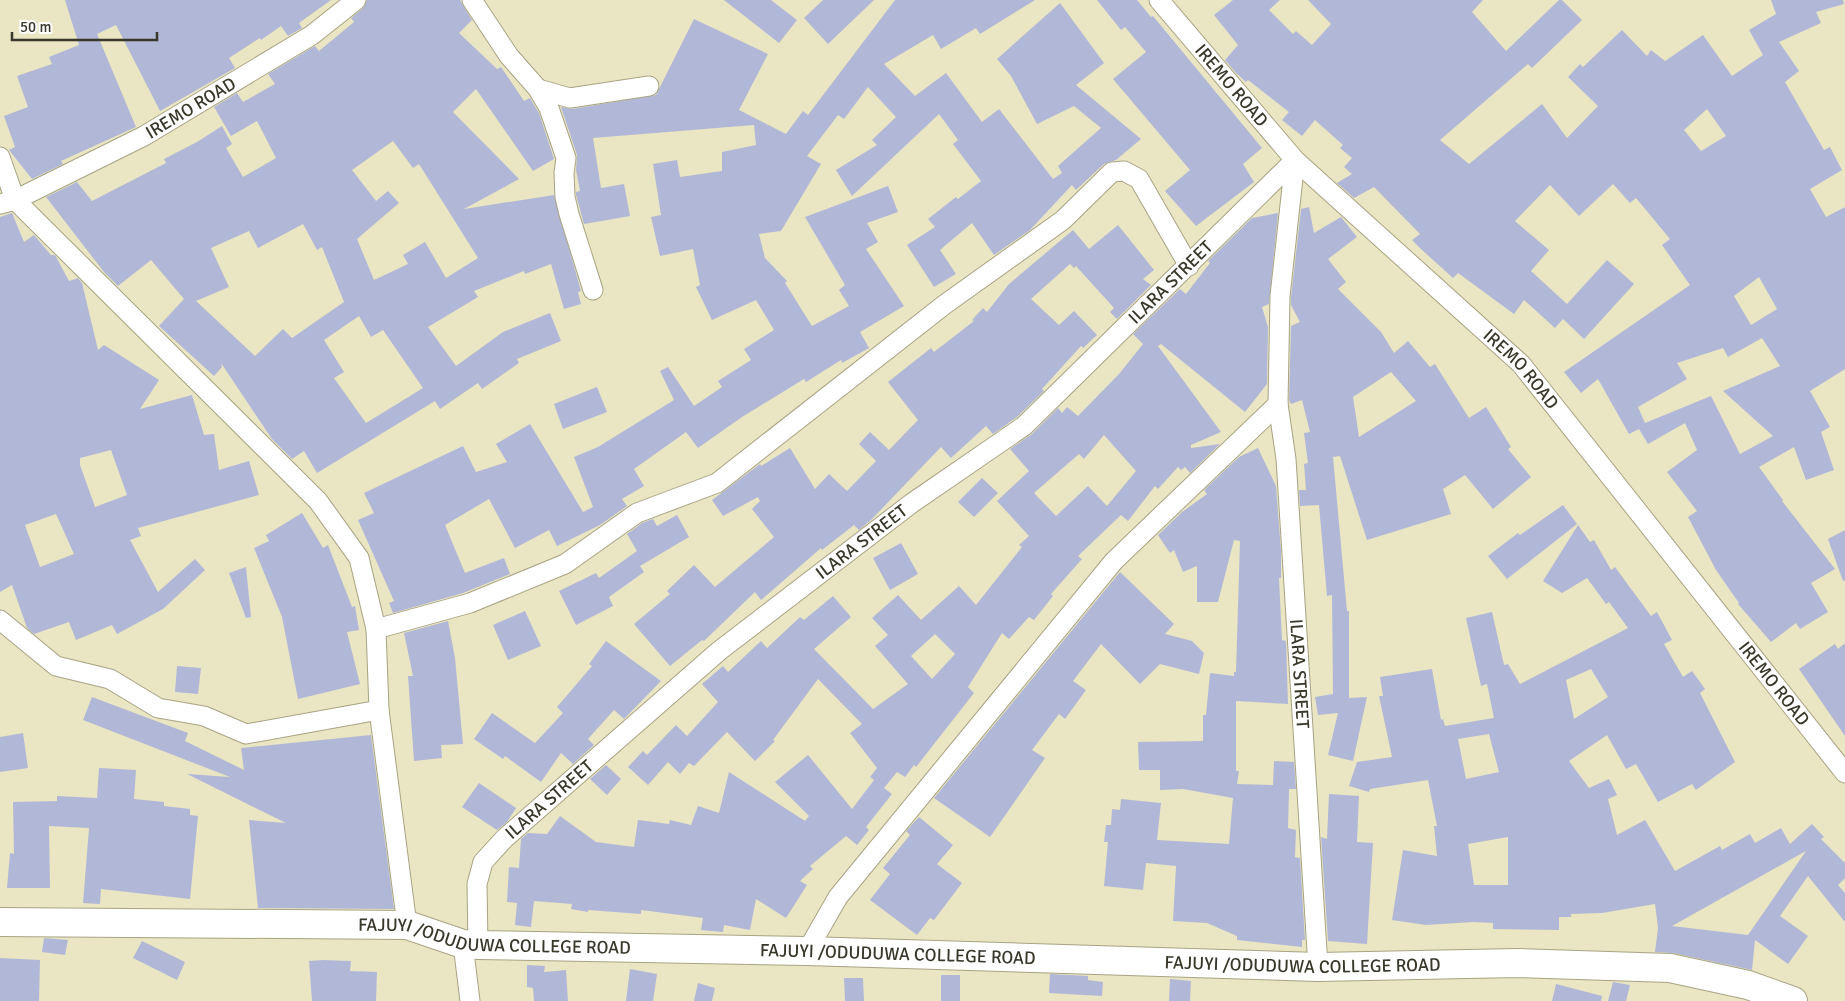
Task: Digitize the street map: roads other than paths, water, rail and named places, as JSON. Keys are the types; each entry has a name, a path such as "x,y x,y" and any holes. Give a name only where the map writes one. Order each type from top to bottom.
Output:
{"main road":[{"name":"FAJUYI /ODUDUWA COLLEGE ROAD","path":"0,922 406,925 471,944 1318,967 1516,962 1670,968 1748,985 1793,1001"}],"street":[{"name":"IREMO ROAD","path":"8,202 144,136 312,35 356,0"},
{"path":"472,0 509,56 538,90 549,108 566,158 564,173 565,197 593,290"},
{"name":"IREMO ROAD","path":"1158,0 1295,160 1521,364 1845,773"},
{"path":"538,90 570,98 649,86"},
{"path":"0,157 8,202 318,501 359,558 376,629 379,710 406,925"},
{"name":"ILARA STREET","path":"470,1001 471,944 477,884 483,862 505,838 719,651 912,503 1024,426 1295,160"},
{"name":"ILARA STREET","path":"1295,160 1280,296 1278,404 1286,459 1318,967"},
{"path":"376,629 470,603 565,564 637,513 717,484 944,305 1063,220 1112,172 1124,171 1139,179 1189,266"},
{"path":"807,952 838,897 1114,561 1278,404"},
{"path":"0,620 56,666 110,679 158,708 204,716 246,734 379,710"}]}
